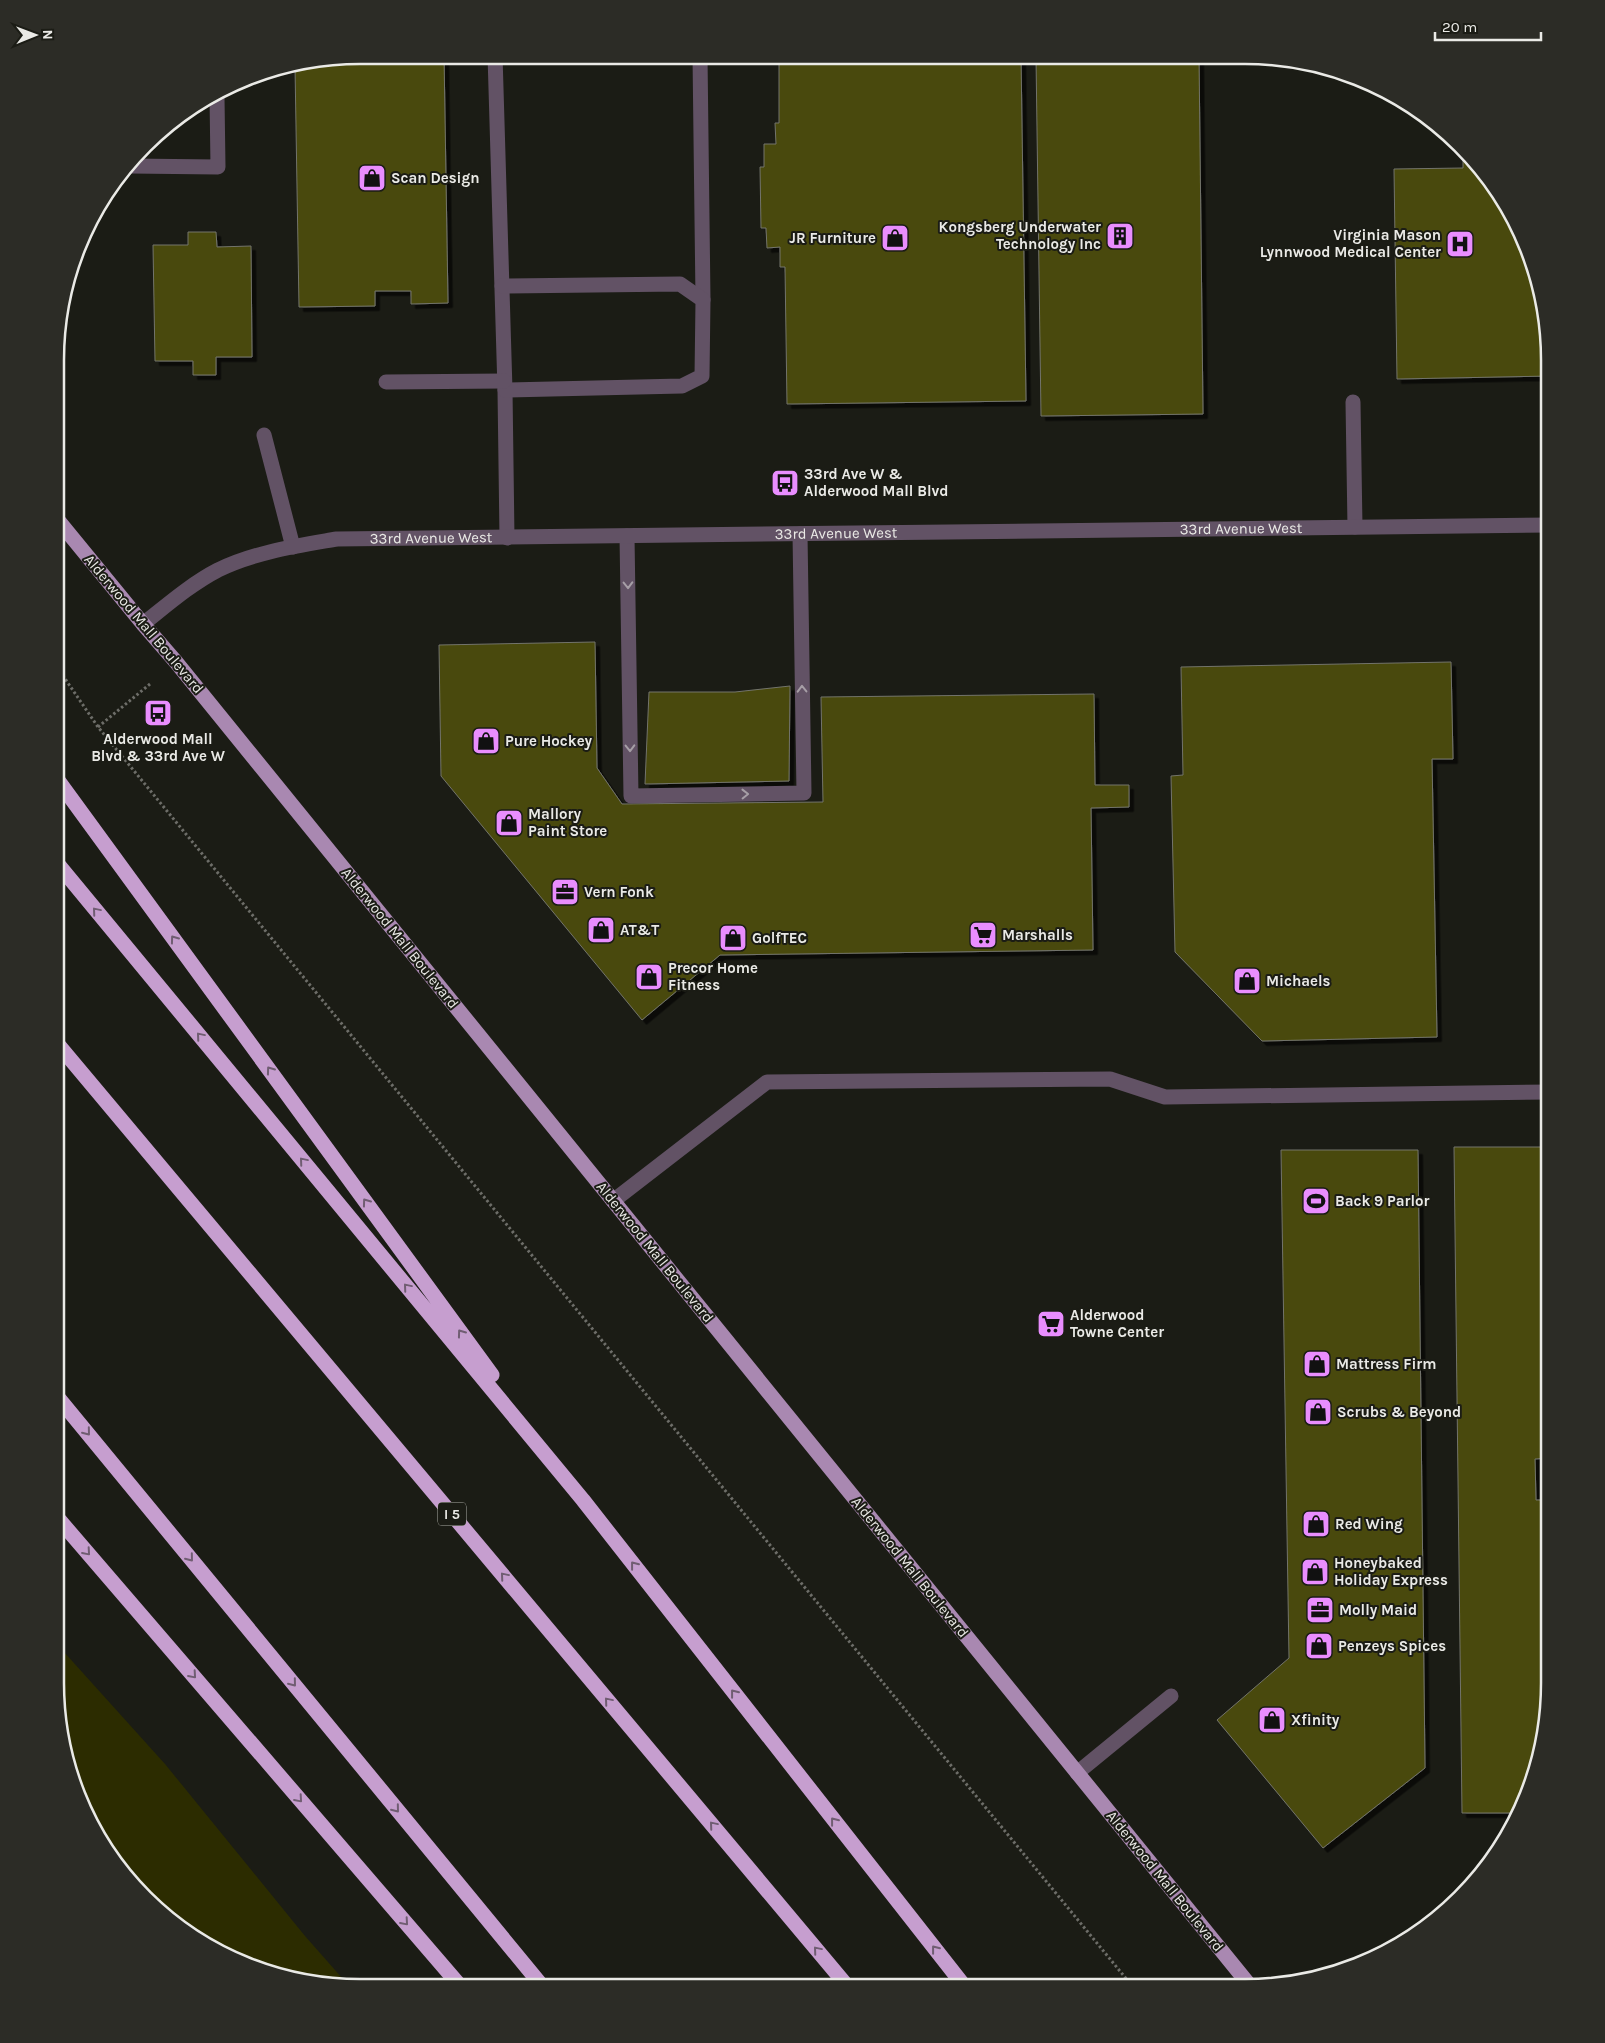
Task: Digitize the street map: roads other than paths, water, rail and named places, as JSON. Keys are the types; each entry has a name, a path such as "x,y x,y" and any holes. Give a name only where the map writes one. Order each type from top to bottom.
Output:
{"highway":[{"path":"64,788 583,1500"},
{"path":"64,871 583,1500 959,1979"},
{"name":"I 5","path":"64,1052 841,1979"},
{"path":"64,1404 536,1979"},
{"path":"64,1525 454,1979"}],"main road":[{"name":"Alderwood Mall Boulevard","path":"64,528 183,670 1244,1979"}],"street":[{"path":"495,64 507,538"},
{"path":"386,382 682,386 702,376 700,64"},
{"path":"135,166 218,167 217,100"},
{"path":"502,286 680,284 702,300"},
{"path":"1353,402 1355,527"},
{"path":"264,435 293,547"},
{"name":"33rd Avenue West","path":"143,624 182,593 219,570 272,550 337,539 1541,525"},
{"path":"627,536 631,796 804,793 800,534"},
{"path":"613,1201 767,1082 1110,1079 1165,1097 1541,1092"},
{"path":"1077,1773 1171,1696"}],"place":[{"name":"Scan Design","path":"372,178"},
{"name":"Kongsberg Underwater Technology Inc","path":"1120,236"},
{"name":"JR Furniture","path":"895,238"},
{"name":"Virginia Mason Lynnwood Medical Center","path":"1460,244"},
{"name":"33rd Ave W & Alderwood Mall Blvd","path":"785,483"},
{"name":"Alderwood Mall Blvd & 33rd Ave W","path":"158,713"},
{"name":"Pure Hockey","path":"486,741"},
{"name":"Mallory Paint Store","path":"509,823"},
{"name":"Vern Fonk","path":"565,892"},
{"name":"AT&T","path":"601,930"},
{"name":"Marshalls","path":"983,935"},
{"name":"GolfTEC","path":"733,938"},
{"name":"Precor Home Fitness","path":"649,977"},
{"name":"Michaels","path":"1247,981"},
{"name":"Back 9 Parlor","path":"1316,1201"},
{"name":"Alderwood Towne Center","path":"1051,1324"},
{"name":"Mattress Firm","path":"1317,1364"},
{"name":"Scrubs & Beyond","path":"1318,1412"},
{"name":"Red Wing","path":"1316,1524"},
{"name":"Honeybaked Holiday Express","path":"1315,1572"},
{"name":"Molly Maid","path":"1320,1610"},
{"name":"Penzeys Spices","path":"1319,1646"},
{"name":"Xfinity","path":"1272,1720"}]}
